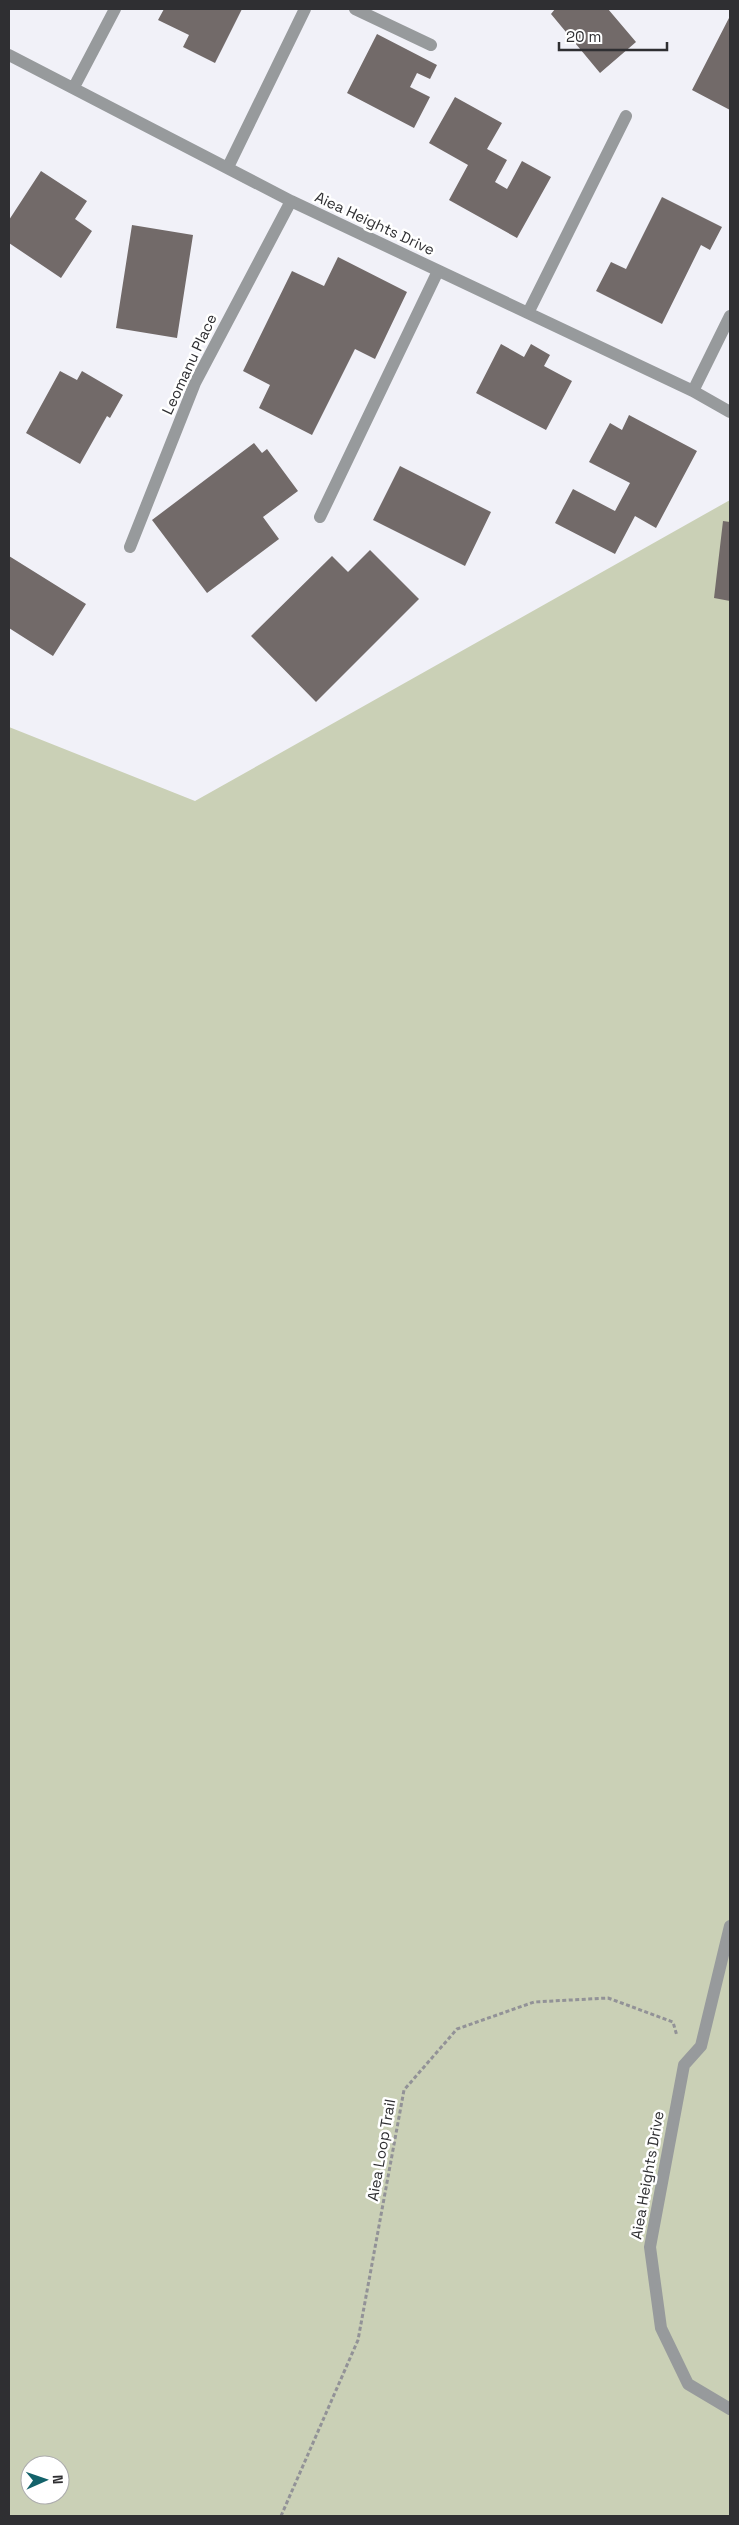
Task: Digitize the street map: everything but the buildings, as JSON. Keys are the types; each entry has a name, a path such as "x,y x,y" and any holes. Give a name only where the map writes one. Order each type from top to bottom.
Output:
{"street":[{"path":"74,87 115,9"},
{"path":"228,167 305,9"},
{"path":"355,9 431,45"},
{"name":"Aiea Heights Drive","path":"9,55 291,201 693,391 730,412"},
{"path":"528,313 626,116"},
{"name":"Leomanu Place","path":"130,547 195,383 291,201"},
{"path":"320,517 438,271"},
{"path":"693,391 730,316"},
{"path":"684,2065 701,2046 730,1926"},
{"name":"Aiea Heights Drive","path":"684,2065 650,2246 661,2328 688,2384 730,2409"}],"path":[{"name":"Aiea Loop Trail","path":"281,2516 358,2340 404,2090 457,2029 534,2002 608,1998 673,2022 684,2065"}],"green space":[{"path":"730,500 730,2516 9,2516 9,727 195,801"}]}
